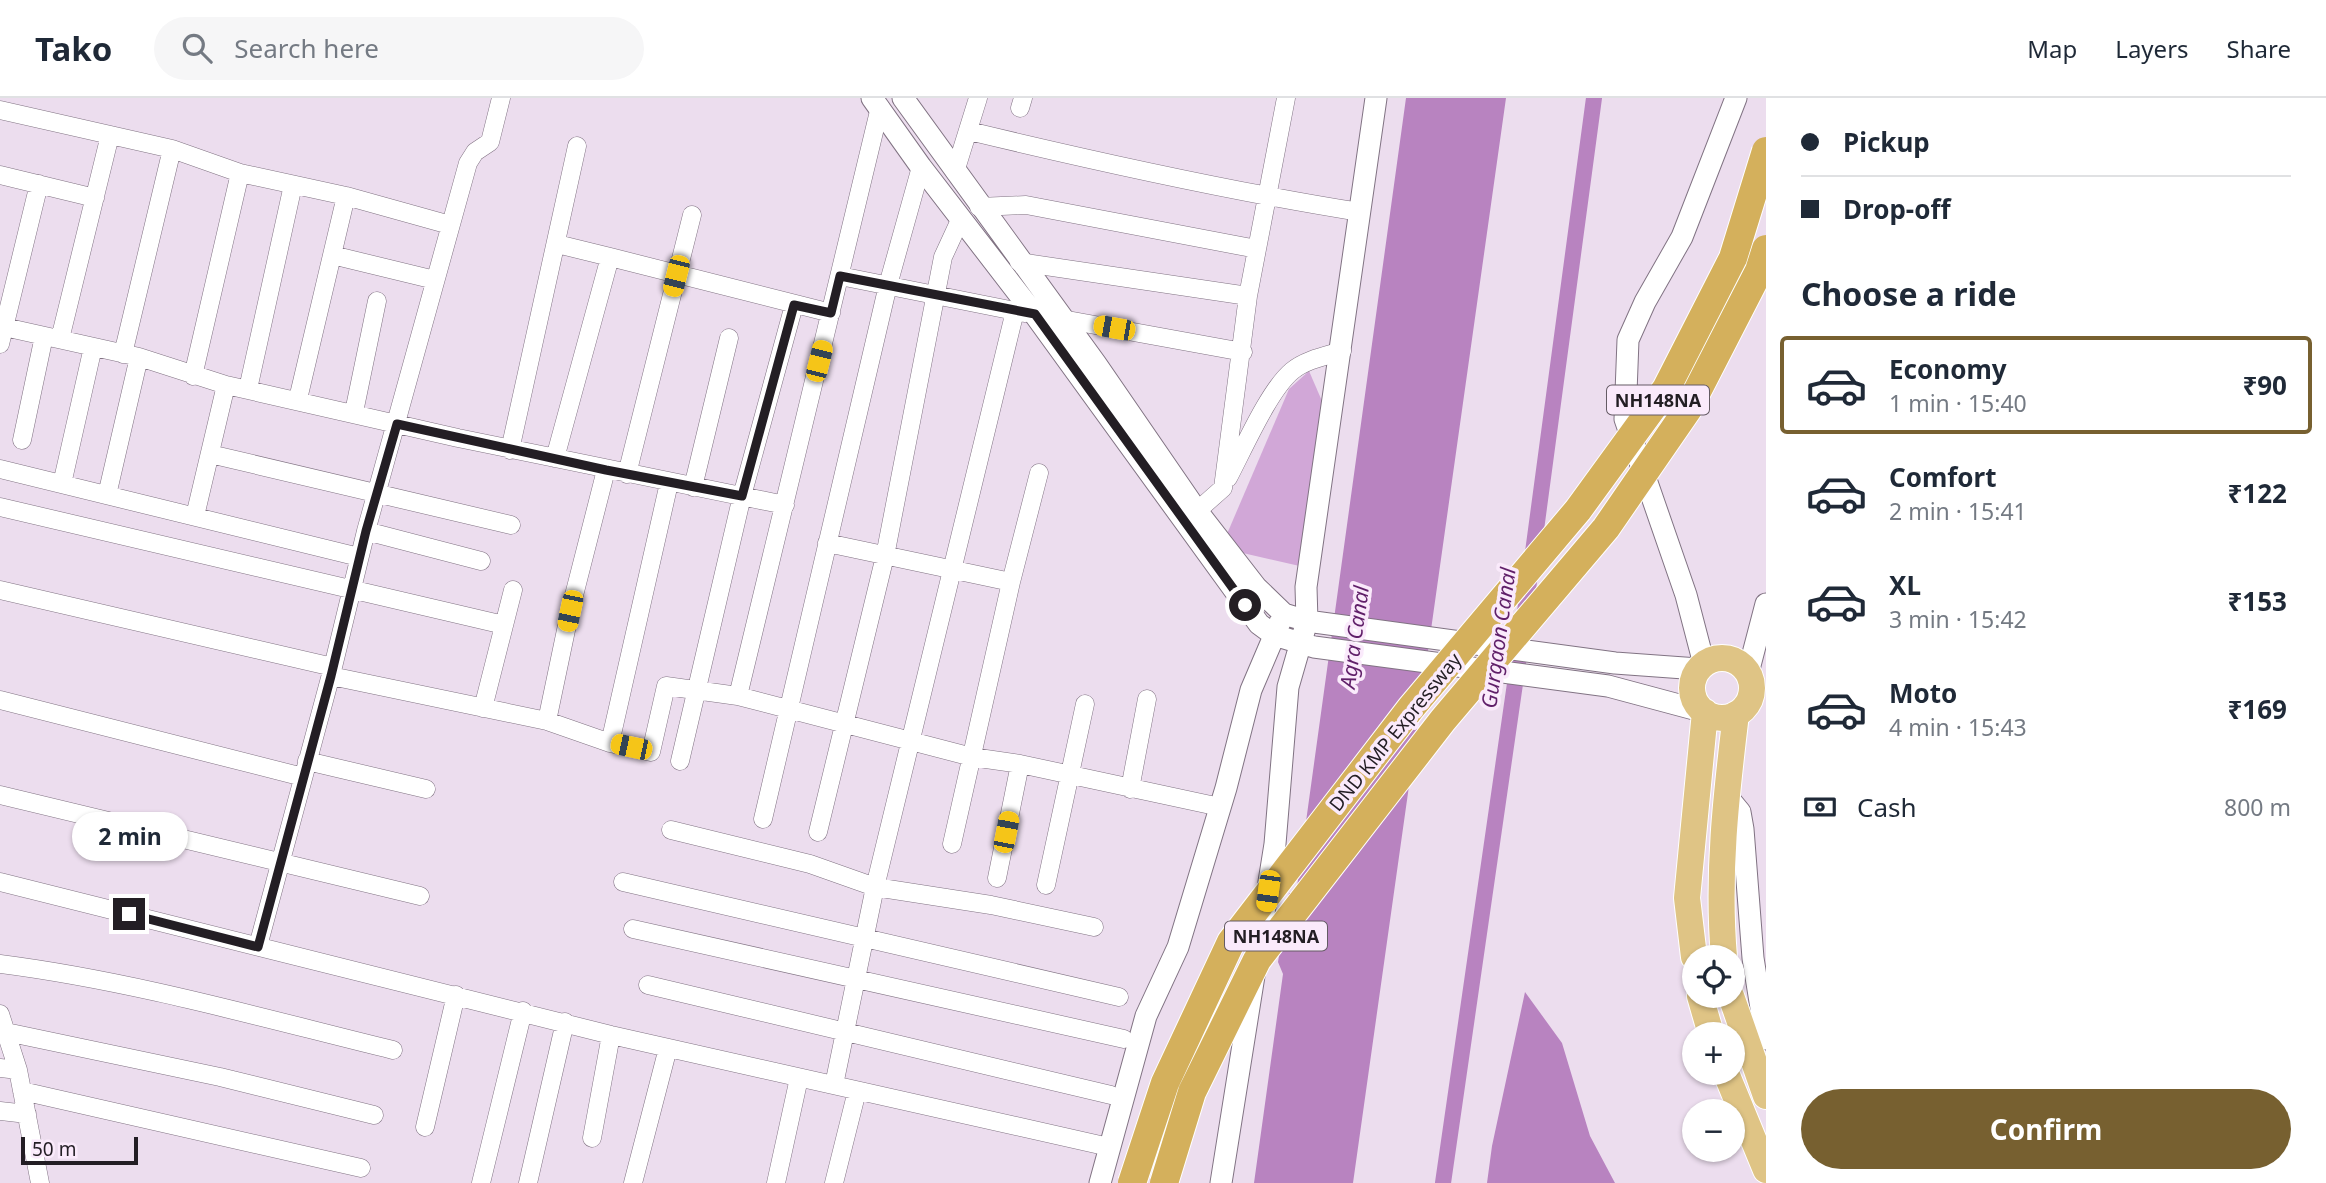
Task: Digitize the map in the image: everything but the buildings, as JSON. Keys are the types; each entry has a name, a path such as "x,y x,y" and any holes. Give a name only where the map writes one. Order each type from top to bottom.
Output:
{"highway":[{"name":"DND KMP Expressway","path":"1132,1183 1165,1083 1231,942 1411,708 1578,510 1666,389 1734,258 1766,151"},
{"name":"DND KMP Expressway","path":"1164,1183 1192,1092 1257,960 1443,720 1606,528 1688,409 1759,271 1766,249"}],"main road":[{"path":"1727,658 1742,665 1748,673 1751,691 1749,701 1735,714 1720,717 1705,712 1698,706 1692,689 1701,666 1727,658"},
{"path":"1693,945 1687,898 1705,712"},
{"path":"1723,945 1719,901 1735,714"},
{"path":"1735,1008 1766,1096"},
{"path":"1731,1085 1766,1170"}],"street":[{"path":"29,117 34,98"},
{"path":"258,947 332,672 359,557 450,225 468,163 475,152 490,142 501,98"},
{"path":"903,98 955,172 970,212 1025,313 1259,624 1274,635 1308,645 1608,686 1705,712"},
{"path":"955,172 978,98"},
{"path":"1223,488 1243,352 1248,296 1286,98"},
{"path":"1220,1183 1275,844 1288,687 1308,645 1313,622 1306,587 1342,351 1376,98"},
{"path":"876,103 921,167 1019,262 1197,511 1256,587 1284,614 1313,622 1615,663 1701,666 1686,595 1625,419 1628,340 1645,302 1682,237 1737,98"},
{"path":"738,696 840,276 876,103"},
{"path":"0,110 172,149 240,173 346,196 450,225"},
{"path":"969,131 1104,164 1266,197 1360,212"},
{"path":"22,440 110,135"},
{"path":"510,450 577,146"},
{"path":"107,495 131,355 172,149"},
{"path":"763,820 888,285 921,167"},
{"path":"193,376 240,173"},
{"path":"0,175 94,198"},
{"path":"39,184 1,332 52,338 131,355 226,385 298,399 510,450 785,505"},
{"path":"248,389 293,185"},
{"path":"298,399 346,196"},
{"path":"818,832 885,556 946,248 970,212 1026,205 1257,249"},
{"path":"627,474 692,215"},
{"path":"557,244 831,313"},
{"path":"332,256 435,280"},
{"path":"555,458 610,257"},
{"path":"1019,262 1248,296"},
{"path":"840,276 1025,313"},
{"path":"354,412 377,302"},
{"path":"680,761 742,496 794,305"},
{"path":"834,1085 875,887 950,570 1025,313"},
{"path":"1062,319 1243,352"},
{"path":"693,486 729,338"},
{"path":"62,484 93,347"},
{"path":"1197,511 1223,488 1265,411 1291,371 1308,362 1342,351"},
{"path":"195,516 226,385"},
{"path":"211,454 511,525"},
{"path":"0,469 359,557"},
{"path":"547,721 570,611 606,470"},
{"path":"952,844 1011,582 1039,473"},
{"path":"610,743 669,483"},
{"path":"0,507 351,592 504,625"},
{"path":"366,531 481,561"},
{"path":"827,543 1011,582"},
{"path":"1100,1183 1146,1016 1178,947 1220,807 1251,690 1284,614 1306,587"},
{"path":"0,590 332,672 547,721 610,743 651,752 666,686 738,696 910,743 1220,807"},
{"path":"483,708 513,590"},
{"path":"1748,673 1766,604"},
{"path":"1130,789 1147,699"},
{"path":"0,700 305,769 426,789"},
{"path":"1046,885 1084,704"},
{"path":"997,877 1020,764"},
{"path":"0,794 420,895"},
{"path":"1726,795 1740,812 1743,829 1753,958 1766,1039"},
{"path":"671,830 810,864 875,887 991,905 1094,927"},
{"path":"0,882 611,1035 1110,1147"},
{"path":"623,882 866,936 1119,997"},
{"path":"632,929 1124,1039"},
{"path":"0,964 235,1009 393,1050"},
{"path":"648,985 1111,1095"},
{"path":"425,1127 456,995"},
{"path":"481,1183 523,1011"},
{"path":"40,1183 22,1091 9,1069 2,1019 374,1115"},
{"path":"528,1183 565,1022"},
{"path":"592,1138 611,1035"},
{"path":"633,1183 668,1048"},
{"path":"776,1183 799,1078"},
{"path":"22,1091 361,1168"},
{"path":"834,1183 857,1091"},
{"path":"0,1111 27,1114"}],"shaded area":[{"path":"1309,371 1325,408 1304,567 1221,548 1289,389"}],"water":[{"name":"Agra Canal","path":"1406,98 1506,98 1353,1183 1254,1183 1283,974 1278,962 1289,893 1296,894"},
{"path":"1525,992 1562,1043 1590,1136 1615,1183 1487,1183 1492,1146"}],"waterway":[{"name":"Gurgaon Canal","path":"1524,619 1594,98"},
{"name":"Gurgaon Canal","path":"1443,1183 1521,642"}],"route":[{"path":"129,914 258,947 331,676 366,531 397,424 510,450 742,496 794,305 831,313 840,276 1035,314 1245,605"}]}
